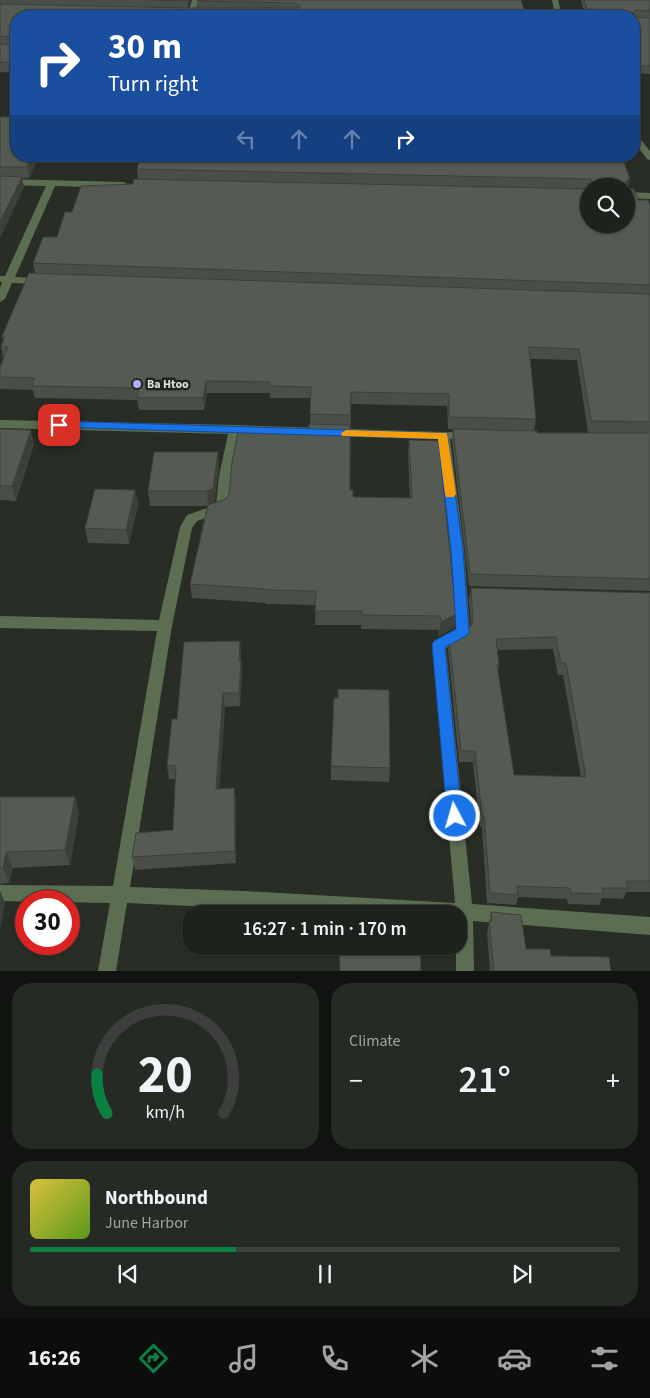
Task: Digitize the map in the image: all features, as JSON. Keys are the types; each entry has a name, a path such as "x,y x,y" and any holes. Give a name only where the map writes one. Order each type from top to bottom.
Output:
{"street":[{"path":"640,144 649,154"},
{"path":"0,182 132,185"},
{"path":"0,299 5,280 52,184"},
{"path":"635,196 650,196"},
{"path":"5,280 58,281"},
{"path":"0,424 483,436"},
{"path":"107,970 165,626 186,527 192,518 222,508 225,476 235,429"},
{"path":"444,436 465,593 463,632 439,645 463,905"},
{"path":"0,622 165,626"},
{"path":"0,893 119,893 349,905"},
{"path":"467,911 650,926"},
{"path":"465,955 465,970"}],"building":[{"path":"154,0 187,0 187,1"},
{"path":"521,0 524,10 10,10 10,37 0,36 0,4 299,8 301,6 295,3 197,1"},
{"path":"584,0 650,0 650,11 587,9"},
{"path":"640,17 650,18 650,66 640,66"},
{"path":"0,44 10,45 10,63 0,62"},
{"path":"0,117 10,117 10,162 29,162 27,167 0,167"},
{"path":"139,162 624,162 630,178 580,179 137,169"},
{"path":"0,176 22,177 0,222"},
{"path":"134,179 580,189 580,233 635,233 635,192 638,200 648,200 650,205 650,285 33,263 43,237 57,237 65,212 72,212 81,186 133,184"},
{"path":"29,273 650,294 650,422 591,421 579,349 529,347 536,419 449,417 449,394 351,392 350,415 310,414 311,387 270,386 270,382 206,381 203,398 137,398 139,388 32,386 35,378 0,377 0,367 8,347 1,347 5,336 2,336"},
{"path":"309,424 350,425 350,490 353,490 353,497 412,498 409,440 439,441 456,614 441,622 440,616 362,615 362,611 315,611 316,591 265,590 190,584 208,505 226,499 229,494 232,462 238,432 308,433"},
{"path":"0,429 31,430 12,486 0,486"},
{"path":"453,429 537,431 537,433 650,433 650,579 470,574"},
{"path":"154,452 218,452 213,489 207,491 148,491"},
{"path":"95,489 135,490 126,530 85,528"},
{"path":"471,588 650,593 650,881 626,881 628,888 602,888 603,894 571,893 570,888 517,886 518,895 490,893 484,816 482,816 475,751 461,751 449,637 471,626 473,621","holes":["556,637 561,663 566,663 586,777 514,775 497,665 499,665 496,639"]},
{"path":"240,641 239,693 223,693 216,789 234,788 235,851 132,857 136,833 173,830 176,766 167,766 172,719 177,719 184,642"},
{"path":"338,689 389,690 390,768 331,766 334,698 338,698"},
{"path":"0,797 75,797 65,850 6,852 3,868 0,868"},
{"path":"491,912 521,915 526,949 550,949 551,956 609,957 611,971 494,971 489,921 492,921"},
{"path":"339,955 420,955 421,971 340,971"}],"slow traffic":[{"path":"346,433 444,436 450,494"}],"place":[{"name":"Ba Htoo","path":"137,384"}],"route":[{"path":"59,425 444,436 457,550 463,632 439,645 455,816"}]}
